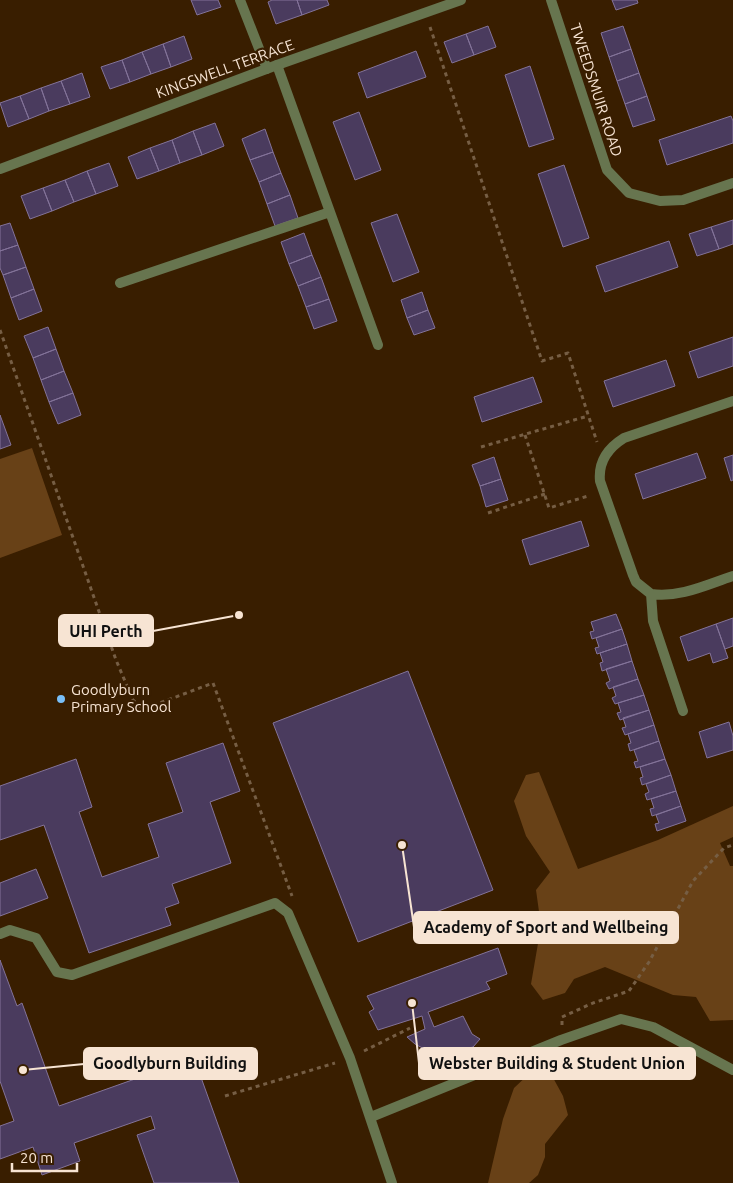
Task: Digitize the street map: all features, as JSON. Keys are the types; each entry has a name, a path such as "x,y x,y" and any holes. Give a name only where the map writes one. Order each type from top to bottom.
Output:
{"street":[{"path":"240,0 272,68 330,212 378,345"},
{"name":"KINGSWELL TERRACE","path":"0,169 461,0"},
{"name":"TWEEDSMUIR ROAD","path":"551,0 607,170 628,193 660,200 683,200 733,183"},
{"path":"120,283 330,212"},
{"path":"733,401 624,438 615,444 603,459 599,470 603,491 633,575 636,582 651,594 674,595 733,576"},
{"path":"651,594 653,621 683,711"},
{"path":"0,934 10,930 36,938 57,972 72,975 275,903 288,913 350,1058 392,1183"},
{"path":"371,1117 561,1040 621,1020 653,1027 733,1070"}],"path":[{"path":"426,12 542,361 568,353 603,459"},
{"path":"0,330 116,660 133,700 141,707 156,704 213,683 295,904 288,913"},
{"path":"481,448 589,416"},
{"path":"525,435 549,508 603,491"},
{"path":"488,513 545,494"},
{"path":"561,1040 562,1017 593,1003 629,992 649,962 693,881 724,848 733,844"},
{"path":"225,1096 350,1058 410,1028"}],"shaded area":[{"path":"32,448 62,535 0,558 0,459"},
{"path":"539,772 578,869 658,840 733,806 733,837 720,843 730,866 733,866 733,1020 710,1021 696,997 673,995 605,967 574,979 565,993 543,1000 531,984 541,926 536,890 550,872 526,836 514,801 526,775"},
{"path":"530,1073 551,1074 563,1096 568,1115 545,1144 545,1157 538,1175 529,1183 488,1183 503,1119 514,1088"}],"building":[{"path":"191,0 218,0 221,7 197,15"},
{"path":"272,0 297,0 302,15 276,24 268,2"},
{"path":"297,0 327,0 329,5 302,15"},
{"path":"612,0 637,0 638,3 616,10"},
{"path":"488,26 496,47 474,55 466,34"},
{"path":"623,26 631,49 609,57 601,33"},
{"path":"466,34 474,55 452,63 444,42"},
{"path":"184,36 192,59 171,67 163,44"},
{"path":"163,44 171,67 151,74 142,52"},
{"path":"631,49 639,73 617,81 609,57"},
{"path":"416,51 426,77 367,98 358,73"},
{"path":"142,52 151,74 130,82 122,60"},
{"path":"122,60 130,82 110,89 101,67"},
{"path":"530,66 554,139 529,147 505,75"},
{"path":"82,73 90,97 70,104 61,81"},
{"path":"639,73 647,96 625,104 617,81"},
{"path":"61,81 70,104 49,111 41,88"},
{"path":"41,88 49,111 29,119 20,96"},
{"path":"20,96 29,119 8,127 0,103"},
{"path":"647,96 655,120 633,127 625,104"},
{"path":"359,112 381,170 355,180 333,122"},
{"path":"731,116 733,121 733,143 667,165 659,140"},
{"path":"215,123 224,146 202,155 193,131"},
{"path":"265,129 273,152 250,160 242,139"},
{"path":"193,131 202,155 180,163 172,140"},
{"path":"172,140 180,163 159,171 150,148"},
{"path":"150,148 159,171 137,179 128,157"},
{"path":"273,152 281,173 259,182 250,160"},
{"path":"109,163 118,186 96,194 87,171"},
{"path":"564,165 589,238 563,247 538,174"},
{"path":"87,171 96,194 74,202 65,180"},
{"path":"281,173 290,195 267,204 259,182"},
{"path":"65,180 74,202 52,211 43,188"},
{"path":"43,188 52,211 30,219 21,196"},
{"path":"290,195 298,218 275,226 267,204"},
{"path":"397,214 419,272 393,282 371,223"},
{"path":"733,220 733,244 719,249 711,227"},
{"path":"10,223 18,245 0,251 0,226"},
{"path":"711,227 719,249 697,256 689,234"},
{"path":"304,233 312,255 289,264 281,242"},
{"path":"669,241 678,267 605,292 596,266"},
{"path":"18,245 26,267 3,275 0,268 0,251"},
{"path":"312,255 321,277 298,286 289,264"},
{"path":"26,267 34,289 11,298 3,275"},
{"path":"321,277 329,299 306,307 298,286"},
{"path":"34,289 42,311 19,320 11,298"},
{"path":"422,292 428,310 407,318 401,300"},
{"path":"329,299 337,321 314,329 306,307"},
{"path":"428,310 435,328 414,335 407,318"},
{"path":"48,327 56,349 33,358 24,336"},
{"path":"733,337 733,366 698,378 689,352"},
{"path":"56,349 64,371 41,380 33,358"},
{"path":"666,360 675,386 613,407 604,381"},
{"path":"64,371 73,393 49,402 41,380"},
{"path":"533,377 542,402 482,422 474,397"},
{"path":"73,393 81,415 58,424 49,402"},
{"path":"0,415 11,445 0,449"},
{"path":"697,453 706,478 643,499 635,474"},
{"path":"733,455 733,480 731,481 724,458"},
{"path":"494,457 501,479 480,486 472,465"},
{"path":"501,479 508,500 486,507 480,486"},
{"path":"581,521 589,546 530,565 522,540"},
{"path":"616,614 622,629 592,639 590,632 594,631 591,622"},
{"path":"733,618 733,646 725,649 716,624"},
{"path":"716,624 728,658 713,663 710,653 688,661 680,637"},
{"path":"622,629 627,644 597,654 595,648 599,647 596,638"},
{"path":"627,644 632,661 602,671 600,663 603,662 600,653"},
{"path":"632,661 638,679 609,689 606,683 610,681 606,669"},
{"path":"408,671 493,890 358,942 273,723"},
{"path":"638,679 644,695 615,704 612,698 616,696 613,687"},
{"path":"644,695 649,710 620,720 617,713 621,712 618,703"},
{"path":"649,710 654,725 625,735 622,728 626,727 623,718"},
{"path":"729,722 733,736 733,750 707,758 699,732"},
{"path":"654,725 659,741 630,751 628,744 631,743 628,734"},
{"path":"659,741 665,759 636,768 634,762 638,761 634,750"},
{"path":"223,743 240,791 210,802 231,863 172,884 179,903 165,908 171,925 89,953 44,825 0,840 0,786 76,759 92,807 79,812 102,877 159,857 148,824 183,812 166,763"},
{"path":"665,759 671,775 642,785 640,778 643,777 640,767"},
{"path":"671,775 676,791 647,800 645,794 649,792 646,784"},
{"path":"676,791 681,806 652,816 650,809 654,808 651,799"},
{"path":"681,806 686,821 657,831 655,824 659,823 656,815"},
{"path":"36,869 48,898 0,916 0,883"},
{"path":"498,948 507,974 486,982 490,989 428,1012 434,1027 463,1016 472,1034 480,1039 473,1047 453,1052 439,1052 426,1050 415,1044 407,1037 425,1029 422,1016 378,1030 369,1012 374,1009 367,996"},
{"path":"0,960 17,1006 22,1003 59,1106 194,1058 239,1183 154,1183 137,1135 155,1129 151,1116 74,1143 80,1161 42,1175 33,1147 0,1159 0,1126 14,1121 0,1081"}],"place":[{"name":"UHI Perth","path":"239,615"},
{"name":"Goodlyburn Primary School","path":"61,699"},
{"name":"Academy of Sport and Wellbeing","path":"402,845"},
{"name":"Webster Building & Student Union","path":"412,1003"},
{"name":"Goodlyburn Building","path":"23,1070"}]}
